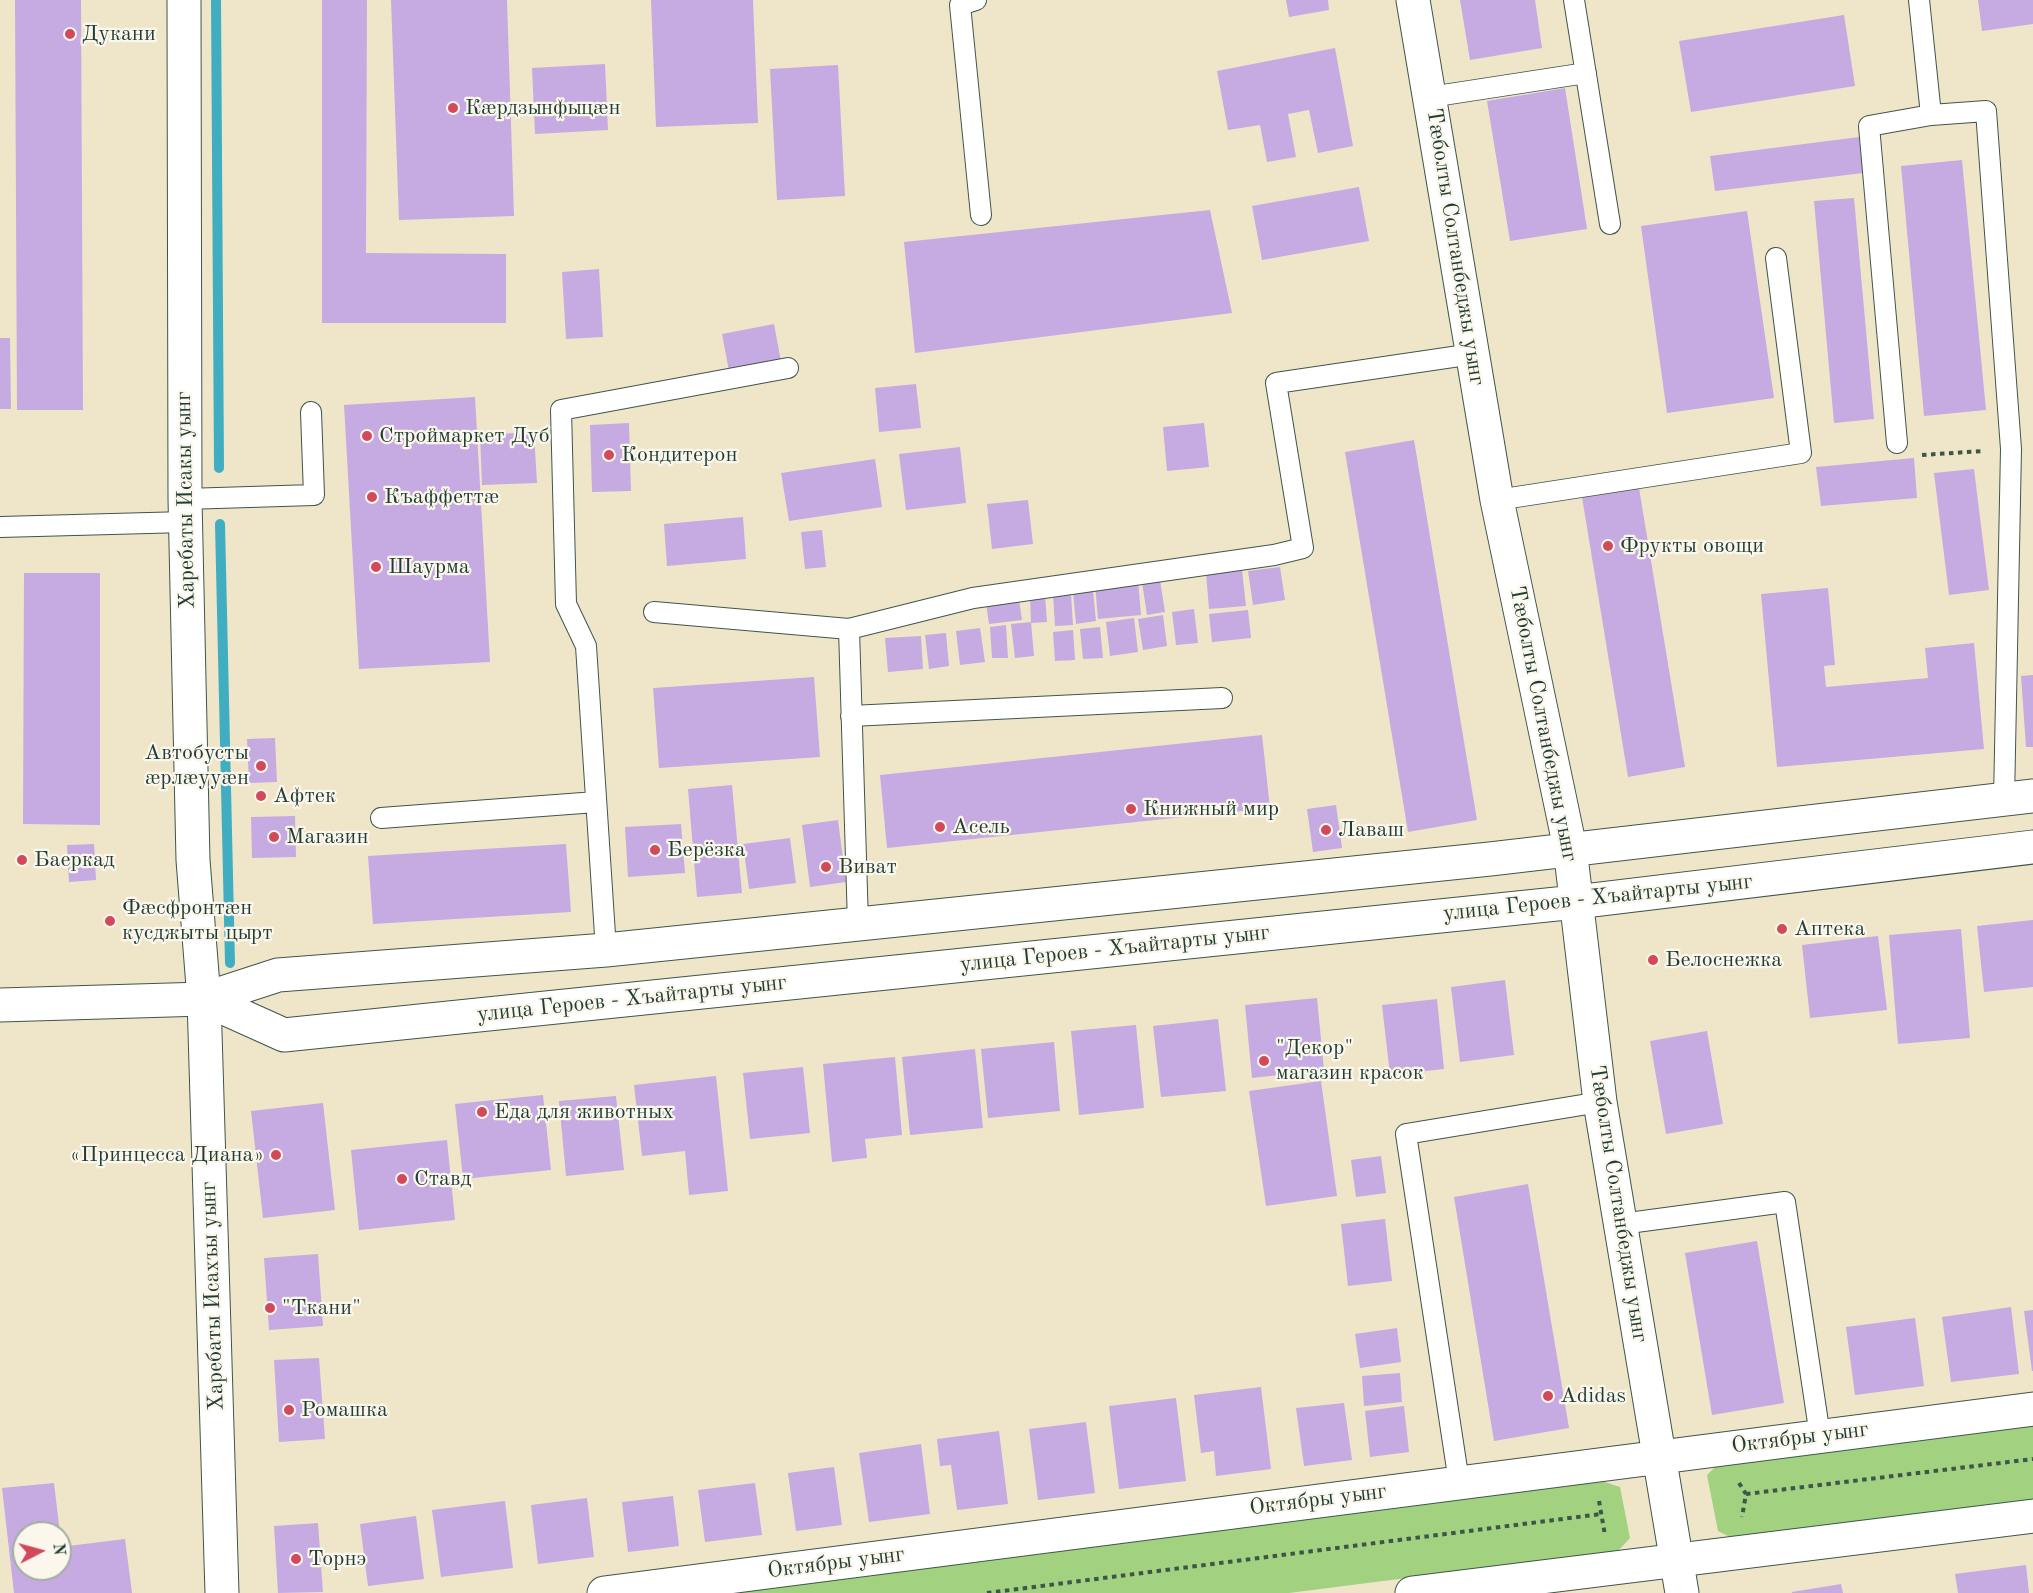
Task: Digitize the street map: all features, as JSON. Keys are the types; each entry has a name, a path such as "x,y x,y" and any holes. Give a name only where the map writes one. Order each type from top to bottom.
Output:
{"street":[{"name":"Харебаты Исакы уынг","path":"184,0 186,511 193,860 204,999"},
{"name":"Тæболты Солтанбеджы уынг","path":"1413,0 1497,500 1570,848 1600,1102 1682,1593"},
{"name":"улица Героев - Хъайтарты уынг","path":"0,1005 204,999 278,975 606,950 2018,798"},
{"name":"улица Героев - Хъайтарты уынг","path":"204,999 284,1035 1576,902 2033,848"},
{"name":"Харебаты Исахъы уынг","path":"204,999 222,1593"},
{"name":"Октябры уынг","path":"604,1593 2033,1409"},
{"path":"1412,1593 1465,1590 1676,1560 2033,1516"}],"lane":[{"path":"976,0 960,5 981,215"},
{"path":"1574,0 1610,224"},
{"path":"1919,0 1931,115"},
{"path":"1430,97 1586,73"},
{"path":"1897,443 1869,126 1931,115 1986,111 2011,448 2018,798"},
{"path":"1497,500 1801,453 1776,258"},
{"path":"654,612 849,629 973,598 1274,555 1303,548 1276,383 1473,354"},
{"path":"606,950 586,646 566,604 561,410 788,368"},
{"path":"0,527 186,511 314,495 311,412"},
{"path":"849,629 858,924"},
{"path":"851,716 1222,698"},
{"path":"381,818 596,802"},
{"path":"1459,1482 1406,1134 1600,1102"},
{"path":"1621,1224 1785,1202 1821,1436"}],"path":[{"path":"1897,443 1924,456 2011,448"},
{"path":"1746,1494 2033,1458"},
{"path":"1592,1465 1610,1569"},
{"path":"987,1593 1601,1514"}],"green space":[{"path":"2033,1424 2033,1500 1732,1538 1718,1531 1707,1475 1720,1462"},
{"path":"1602,1481 1620,1487 1630,1538 1618,1551 1289,1593 729,1593"}],"building":[{"path":"15,0 81,0 83,410 17,410"},
{"path":"322,0 367,0 366,253 506,254 506,323 322,323"},
{"name":"Кæрдзынфыцæн","path":"391,0 507,0 514,216 399,220"},
{"path":"651,0 753,0 758,123 656,127"},
{"path":"1286,0 1328,0 1329,10 1289,17"},
{"path":"1460,0 1535,0 1542,48 1470,60"},
{"path":"1978,0 2033,0 2033,24 1982,31"},
{"path":"1844,15 1855,86 1691,112 1679,41"},
{"path":"1335,48 1353,146 1318,153 1309,110 1288,114 1296,157 1267,162 1260,125 1228,130 1217,71"},
{"path":"605,64 608,130 535,134 532,68"},
{"path":"838,65 845,196 777,200 770,69"},
{"path":"1565,88 1587,229 1510,241 1487,101"},
{"path":"1859,137 1863,173 1715,191 1710,156"},
{"path":"1962,160 1986,410 1924,416 1901,166"},
{"path":"1359,187 1369,241 1262,260 1252,206"},
{"path":"1854,198 1874,419 1834,423 1814,201"},
{"path":"1210,210 1232,313 915,353 904,242"},
{"path":"1747,211 1774,398 1667,413 1641,226"},
{"path":"599,269 603,337 566,339 562,272"},
{"path":"774,324 781,361 729,371 722,334"},
{"path":"0,338 10,338 11,409 0,409"},
{"path":"916,384 921,428 879,432 875,388"},
{"path":"475,397 490,662 359,669 344,405"},
{"path":"629,423 631,491 592,492 590,425"},
{"path":"1204,423 1209,467 1167,471 1163,427"},
{"path":"534,432 537,483 482,485 480,435"},
{"path":"1414,440 1477,820 1408,832 1345,452"},
{"path":"960,447 966,503 906,510 899,454"},
{"path":"1914,458 1917,498 1821,506 1816,467"},
{"path":"875,459 882,507 789,521 781,473"},
{"path":"1974,469 1989,590 1949,595 1934,473"},
{"path":"1639,488 1685,767 1628,777 1582,497"},
{"path":"1028,500 1033,544 992,549 987,504"},
{"path":"743,517 746,559 667,566 664,524"},
{"path":"822,530 826,567 805,569 801,532"},
{"path":"1280,567 1285,600 1253,605 1248,571"},
{"path":"1242,570 1246,606 1209,609 1206,573"},
{"path":"24,573 100,573 100,825 23,824"},
{"path":"1138,580 1141,615 1098,619 1095,584"},
{"path":"1160,580 1165,612 1147,615 1142,582"},
{"path":"1828,588 1835,665 1824,666 1826,687 1928,678 1925,648 1974,643 1984,749 1777,767 1761,594"},
{"path":"1093,590 1096,621 1076,624 1073,592"},
{"path":"1071,594 1073,625 1055,626 1053,595"},
{"path":"1045,595 1047,622 1031,623 1030,596"},
{"path":"1019,599 1022,620 989,624 986,603"},
{"path":"1194,609 1198,643 1176,645 1172,612"},
{"path":"1248,610 1251,638 1212,642 1209,614"},
{"path":"1163,615 1167,646 1143,650 1138,619"},
{"path":"1134,618 1138,652 1110,656 1106,622"},
{"path":"1031,622 1034,656 1015,658 1011,624"},
{"path":"1006,625 1008,658 992,658 990,627"},
{"path":"1100,627 1103,658 1083,659 1080,629"},
{"path":"980,628 985,662 960,665 956,631"},
{"path":"1073,630 1075,660 1055,661 1053,632"},
{"path":"946,633 949,666 929,669 925,635"},
{"path":"921,636 923,669 888,672 885,638"},
{"path":"2033,675 2033,747 2026,747 2021,676"},
{"path":"814,677 820,757 659,768 653,688"},
{"path":"1262,735 1270,808 887,848 880,775"},
{"path":"275,738 277,782 249,783 247,739"},
{"path":"732,785 742,893 697,897 688,789"},
{"path":"1336,805 1342,848 1313,852 1307,809"},
{"name":"Магазин","path":"295,816 296,857 252,858 251,817"},
{"path":"838,820 846,882 810,887 802,825"},
{"name":"Берёзка","path":"681,824 685,873 628,877 625,827"},
{"path":"790,838 796,883 749,889 743,844"},
{"path":"94,844 96,880 69,882 67,845"},
{"path":"566,844 571,912 373,924 368,856"},
{"path":"2033,920 2033,987 1984,992 1977,926"},
{"path":"1961,929 1970,1038 1898,1044 1889,935"},
{"path":"1878,936 1887,1010 1810,1018 1802,945"},
{"path":"1505,980 1514,1055 1460,1062 1451,987"},
{"path":"1317,998 1324,1070 1252,1078 1245,1005"},
{"path":"1437,999 1444,1069 1390,1075 1382,1005"},
{"path":"1218,1019 1226,1091 1161,1097 1153,1026"},
{"path":"1136,1025 1144,1108 1079,1115 1071,1031"},
{"path":"1707,1031 1723,1124 1666,1134 1650,1041"},
{"path":"1054,1042 1060,1111 988,1118 981,1049"},
{"path":"975,1049 983,1128 910,1135 902,1057"},
{"path":"895,1057 902,1135 865,1139 867,1158 832,1162 823,1064"},
{"path":"803,1067 810,1133 750,1139 743,1073"},
{"path":"716,1076 728,1191 689,1195 685,1151 642,1156 634,1085"},
{"path":"1321,1081 1337,1196 1266,1206 1249,1091"},
{"path":"543,1095 551,1170 463,1179 455,1104"},
{"path":"616,1096 624,1170 566,1176 559,1101"},
{"path":"323,1103 335,1210 263,1218 251,1111"},
{"path":"447,1140 455,1220 359,1230 351,1150"},
{"path":"1381,1156 1386,1193 1356,1197 1351,1160"},
{"path":"1528,1184 1569,1428 1494,1441 1454,1197"},
{"path":"1385,1219 1392,1281 1348,1286 1341,1224"},
{"path":"1757,1241 1784,1403 1712,1415 1685,1253"},
{"path":"318,1254 323,1326 269,1330 264,1258"},
{"path":"2011,1307 2019,1374 1951,1382 1942,1317"},
{"path":"2033,1310 2033,1371 2032,1371 2024,1311"},
{"path":"1915,1318 1924,1386 1855,1395 1846,1327"},
{"path":"1397,1328 1401,1362 1360,1368 1355,1334"},
{"path":"319,1358 325,1439 279,1442 274,1360"},
{"path":"1400,1373 1402,1402 1364,1406 1362,1376"},
{"path":"1261,1387 1271,1469 1216,1476 1214,1451 1201,1453 1194,1395"},
{"path":"1176,1398 1186,1481 1119,1489 1109,1406"},
{"path":"1344,1403 1352,1460 1304,1466 1296,1408"},
{"path":"1404,1406 1409,1452 1370,1457 1365,1411"},
{"path":"1086,1422 1095,1493 1038,1500 1029,1429"},
{"path":"999,1431 1008,1504 957,1510 951,1465 940,1466 937,1439"},
{"path":"921,1444 930,1514 869,1522 859,1453"},
{"path":"834,1467 842,1525 796,1531 788,1473"},
{"path":"54,1483 59,1521 12,1521 12,1576 2,1488"},
{"path":"755,1483 762,1535 705,1542 698,1490"},
{"path":"673,1496 679,1546 628,1552 622,1502"},
{"path":"587,1498 594,1557 538,1564 531,1505"},
{"path":"505,1501 513,1568 441,1577 432,1510"},
{"path":"416,1516 424,1579 368,1586 360,1524"},
{"path":"318,1523 323,1592 278,1593 274,1526"},
{"path":"125,1539 132,1593 14,1593 13,1581 72,1581 72,1546"},
{"path":"2026,1565 2029,1593 1958,1593 1955,1574"},
{"path":"1841,1584 1843,1593 1792,1593 1792,1592"}],"waterway":[{"path":"216,0 219,468"},
{"path":"220,524 230,963"}],"place":[{"name":"Дукани","path":"70,34"},
{"name":"Кæрдзынфыцæн","path":"453,108"},
{"name":"Строймаркет Дуб","path":"367,436"},
{"name":"Кондитерон","path":"609,455"},
{"name":"Къаффеттæ","path":"372,497"},
{"name":"Фрукты овощи","path":"1608,546"},
{"name":"Шаурма","path":"376,567"},
{"name":"Автобусты æрлæууæн","path":"261,766"},
{"name":"Афтек","path":"261,796"},
{"name":"Книжный мир","path":"1131,809"},
{"name":"Асель","path":"940,827"},
{"name":"Лаваш","path":"1326,830"},
{"name":"Магазин","path":"274,837"},
{"name":"Берёзка","path":"655,850"},
{"name":"Баеркад","path":"22,860"},
{"name":"Виват","path":"826,867"},
{"name":"Фæсфронтæн кусджыты цырт","path":"110,921"},
{"name":"Аптека","path":"1782,929"},
{"name":"Белоснежка","path":"1653,960"},
{"name":"\"Декор\" магазин красок","path":"1264,1061"},
{"name":"Еда для животных","path":"482,1112"},
{"name":"«Принцесса Диана»","path":"276,1155"},
{"name":"Ставд","path":"402,1179"},
{"name":"\"Ткани\"","path":"270,1308"},
{"name":"Adidas","path":"1548,1396"},
{"name":"Ромашка","path":"289,1410"},
{"name":"Торнэ","path":"296,1559"}]}
